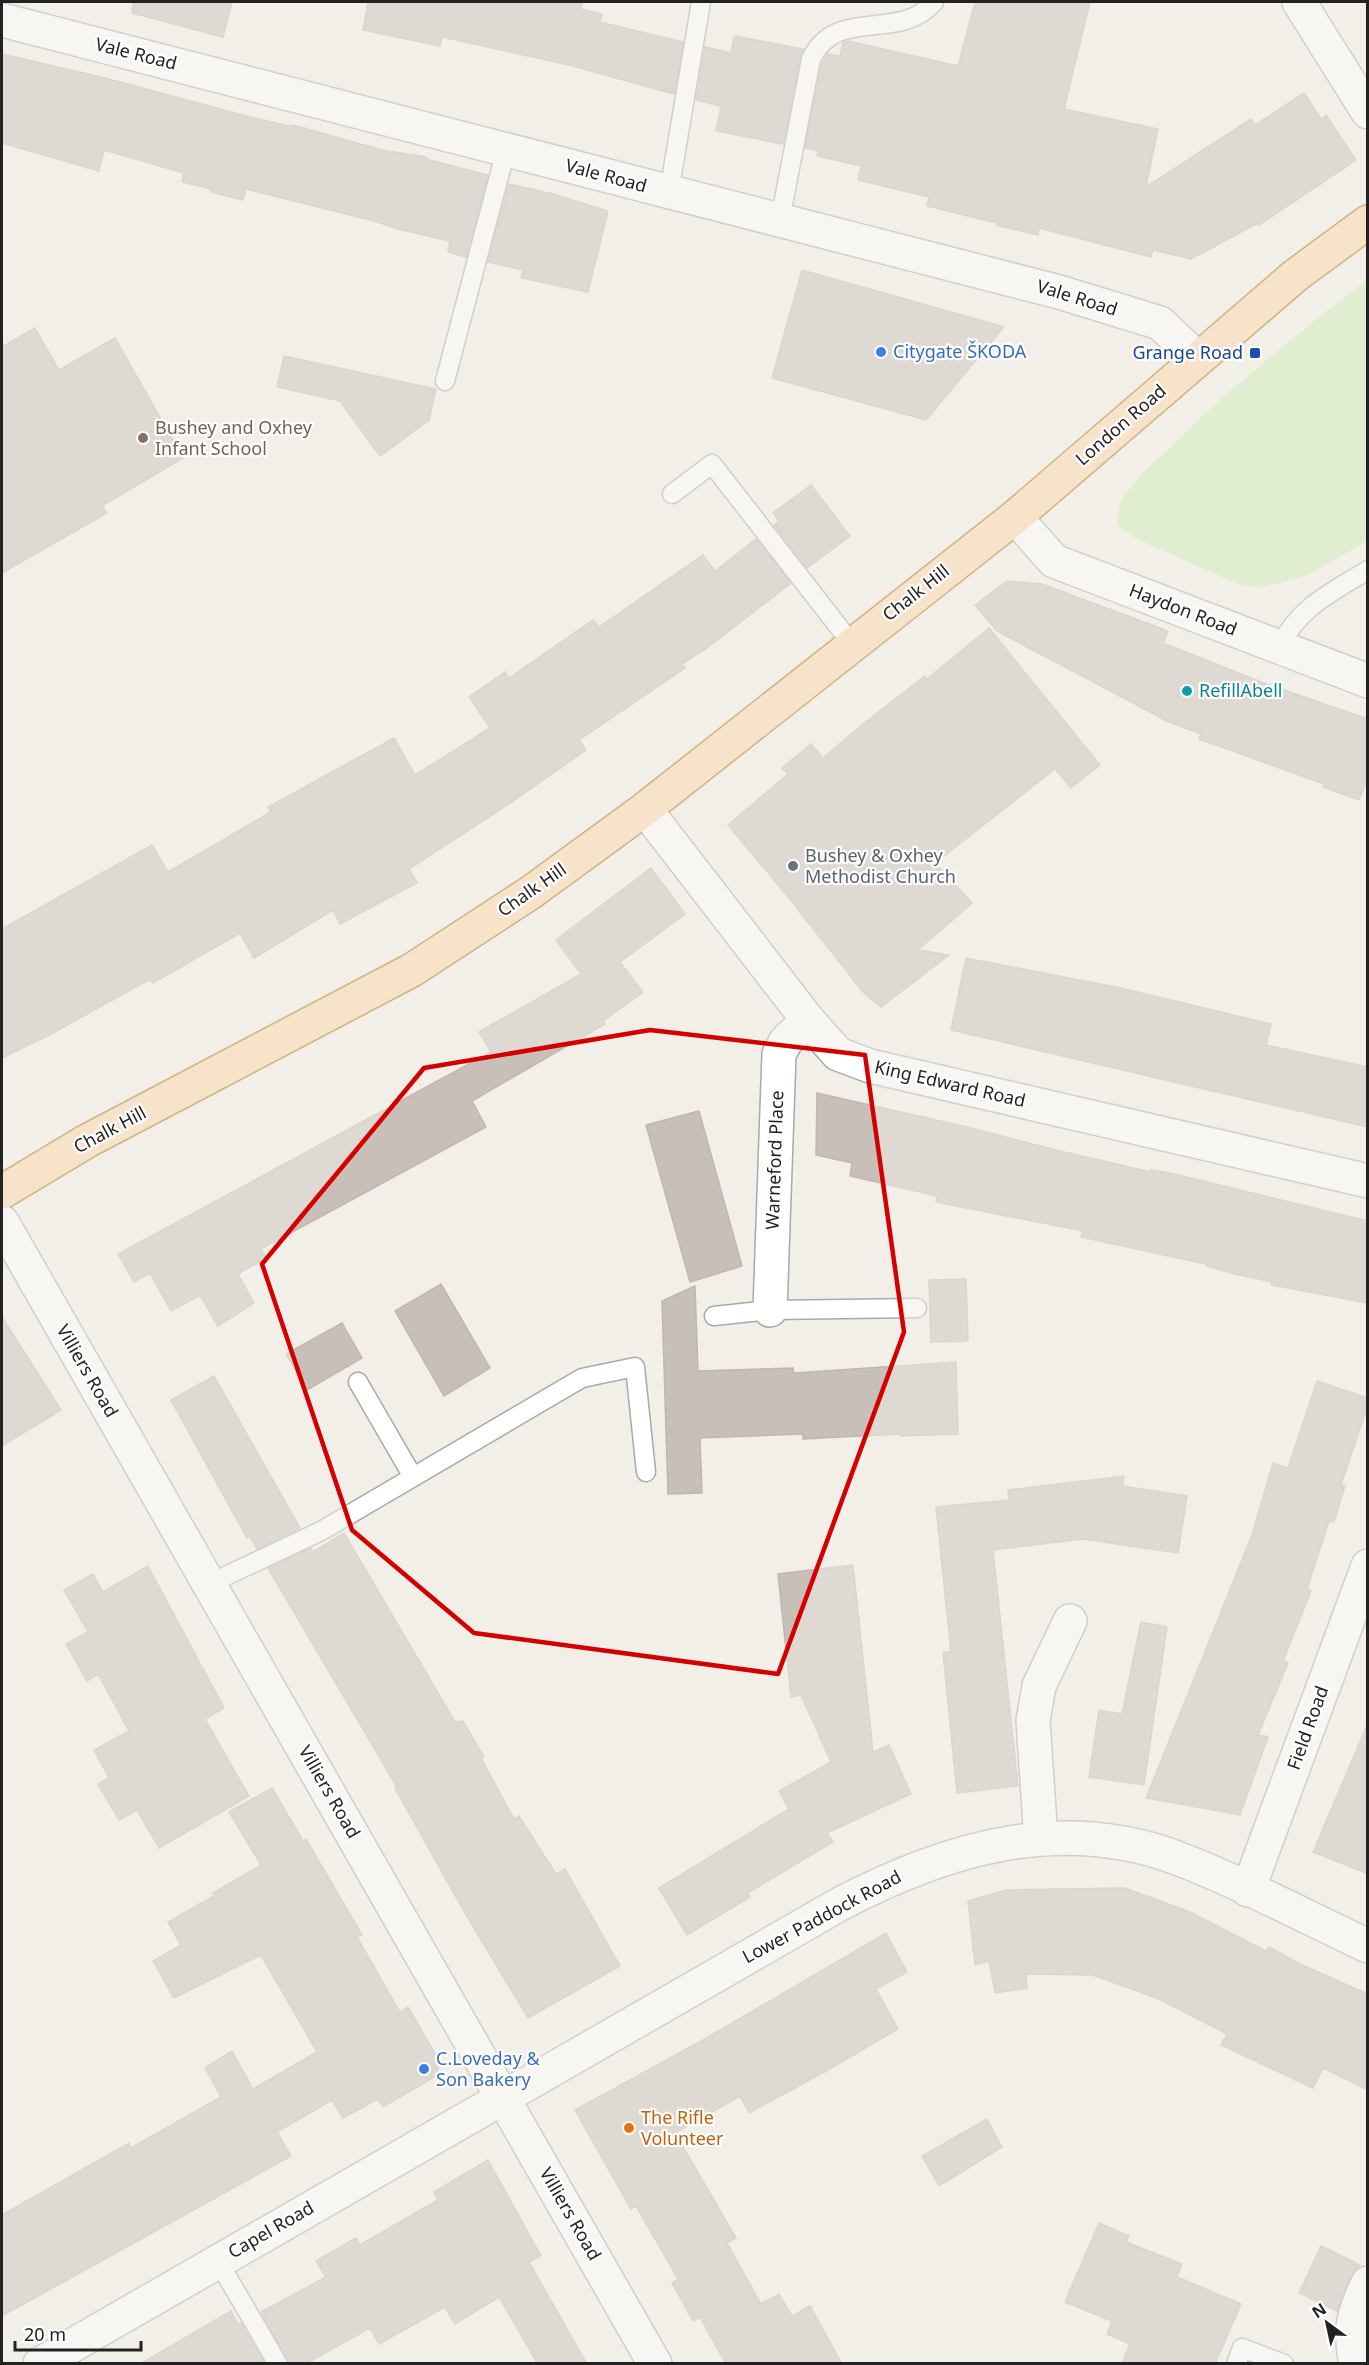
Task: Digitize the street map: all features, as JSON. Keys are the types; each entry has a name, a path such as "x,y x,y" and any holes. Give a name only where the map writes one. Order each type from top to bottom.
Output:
{"main road":[{"name":"London Road","path":"1015,517 1296,275 1368,222"},
{"name":"Chalk Hill","path":"2,1191 87,1141 412,970 530,893 645,809 1015,517"}],"street":[{"path":"1299,2 1368,112"},
{"name":"Vale Road","path":"2,20 1059,292 1160,323 1198,359"},
{"name":"Haydon Road","path":"1015,517 1054,561 1368,681"},
{"name":"King Edward Road","path":"645,809 808,1020 838,1054 870,1066 1368,1181"},
{"name":"Warneford Place","path":"770,1310 779,1054 786,1041 808,1020"},
{"name":"Villiers Road","path":"2,1221 655,2364"},
{"name":"Field Road","path":"1248,1890 1368,1566"},
{"path":"1041,1839 1033,1721 1039,1686 1070,1621"},
{"name":"Lower Paddock Road","path":"502,2097 886,1880 933,1861 975,1850 1041,1839 1085,1839 1126,1844 1176,1858 1368,1946"},
{"name":"Capel Road","path":"40,2364 502,2097"},
{"path":"1355,2363 1352,2334 1356,2308 1368,2283"}],"lane":[{"path":"669,192 701,2"},
{"path":"780,220 811,59 818,44 848,27 872,27 905,21 927,9 934,2"},
{"path":"446,381 506,150"},
{"path":"672,494 712,464 852,644"},
{"path":"1280,646 1289,627 1306,609 1368,570"},
{"path":"714,1316 770,1310 917,1308"},
{"path":"209,1584 323,1530 582,1378 635,1367 646,1472"},
{"path":"358,1382 413,1477"},
{"path":"218,2261 278,2364"},
{"path":"1236,2364 1242,2348 1284,2364"}],"highlighted area":[{"path":"650,1030 865,1055 904,1332 778,1674 474,1633 352,1530 262,1264 424,1068"}],"green space":[{"path":"1367,280 1367,541 1308,575 1258,588 1240,585 1141,541 1118,527 1118,513 1122,500 1144,471 1247,377"}],"building":[{"path":"133,2 232,2 223,37 132,13"},
{"path":"368,2 582,2 581,9 602,14 600,22 683,42 674,94 569,65 442,37 440,46 363,30"},
{"path":"975,2 1090,2 1064,109 1158,129 1146,187 1251,119 1255,125 1304,93 1321,119 1326,115 1356,160 1259,225 1258,223 1191,259 1153,250 1151,257 1039,228 1038,235 927,206 929,197 858,180 861,166 817,156 818,151 805,148 822,63 828,54 840,56 843,43 848,41 958,66"},
{"path":"734,36 804,49 800,57 783,144 716,131 721,106 696,100 705,47 731,53"},
{"path":"2,54 105,78 246,116 293,127 293,125 382,150 426,157 426,159 488,175 466,257 448,252 450,241 246,189 243,200 211,192 211,189 182,182 184,173 104,150 99,171 2,143"},
{"path":"509,184 553,194 608,211 588,292 521,278 523,270 488,262"},
{"name":"Citygate ŠKODA","path":"802,270 1004,327 926,420 772,378"},
{"path":"35,328 59,370 115,338 183,458 102,506 107,513 2,573 2,347"},
{"path":"284,356 436,389 429,420 380,456 340,401 277,387"},
{"path":"811,485 850,536 807,568 774,525 779,521 773,513"},
{"path":"756,539 791,583 707,648 682,664 685,668 579,740 586,750 503,808 409,869 417,883 340,924 333,910 254,958 240,933 153,983 150,979 53,1033 2,1058 2,929 152,845 168,872 271,812 268,807 394,738 415,775 490,728 469,697 505,672 509,678 593,620 599,627 703,555 715,571"},
{"path":"1007,581 1042,584 1168,631 1163,643 1261,682 1368,719 1368,778 1359,800 1323,787 1324,784 1199,739 1201,734 1169,722 997,631 975,605"},
{"path":"989,628 1100,765 1071,788 1055,769 935,863 972,903 918,950 949,955 881,1007 863,992 728,825 788,774 782,768 811,744 823,758 868,720 925,676 927,679"},
{"path":"651,868 685,914 620,962 643,992 603,1021 605,1024 472,1101 486,1127 261,1249 266,1258 238,1274 254,1303 218,1326 200,1295 171,1311 150,1273 134,1282 118,1254 491,1052 479,1032 581,974 556,940"},
{"path":"966,958 1121,988 1271,1024 1266,1045 1368,1067 1368,1127 951,1030"},
{"path":"817,1093 1151,1172 1151,1170 1170,1173 1368,1221 1368,1303 1271,1285 1272,1282 1231,1273 1206,1266 1206,1264 1081,1237 1083,1231 936,1202 937,1196 850,1176 852,1163 816,1155"},
{"path":"699,1111 742,1266 690,1282 646,1125"},
{"path":"966,1279 968,1341 931,1342 929,1280"},
{"path":"441,1284 490,1368 444,1396 395,1311"},
{"path":"695,1286 698,1371 793,1368 794,1373 956,1362 958,1434 900,1436 900,1434 803,1439 803,1434 700,1438 702,1493 668,1494 662,1301"},
{"path":"2,1317 61,1410 2,1446"},
{"path":"342,1323 362,1358 307,1390 286,1354"},
{"path":"214,1376 300,1528 257,1549 250,1536 247,1538 171,1400"},
{"path":"1317,1381 1368,1398 1368,1405 1341,1485 1345,1486 1334,1522 1329,1521 1307,1589 1311,1591 1283,1661 1288,1663 1258,1735 1268,1737 1240,1815 1146,1798 1252,1535 1273,1463 1288,1468"},
{"path":"1124,1476 1122,1486 1187,1496 1178,1553 1082,1539 993,1550 1018,1786 957,1793 943,1652 951,1652 936,1507 1009,1500 1008,1490"},
{"path":"344,1533 455,1722 463,1721 484,1757 481,1758 514,1819 519,1816 556,1874 565,1869 620,1966 528,2018 465,1913 395,1788 397,1787 268,1568 311,1548 313,1552"},
{"path":"853,1565 873,1752 889,1745 911,1794 827,1833 833,1842 748,1893 750,1897 687,1935 659,1888 789,1809 779,1791 831,1762 801,1695 791,1697 778,1574"},
{"path":"148,1566 224,1708 205,1719 249,1796 159,1848 137,1810 119,1820 98,1784 109,1778 94,1750 129,1731 98,1674 87,1681 66,1644 88,1632 64,1590 93,1574 103,1592"},
{"path":"1141,1622 1167,1627 1144,1785 1089,1777 1099,1710 1122,1714"},
{"path":"1368,1723 1368,1874 1313,1852"},
{"path":"272,1788 303,1841 306,1839 362,1935 357,1937 400,2012 408,2007 440,2062 436,2076 383,2107 378,2099 343,2118 332,2100 277,2132 291,2156 2,2316 2,2215 129,2143 131,2148 221,2097 205,2068 232,2051 253,2089 317,2052 261,1955 174,1998 153,1961 181,1945 168,1922 214,1896 213,1893 261,1865 229,1812"},
{"path":"1125,1888 1190,1912 1266,1951 1269,1947 1300,1964 1368,1994 1368,2090 1323,2068 1313,2088 1221,2045 1227,2034 1159,1999 1093,1975 1026,1974 1027,1988 995,1993 989,1961 975,1965 968,1901 1006,1890"},
{"path":"886,1933 907,1972 876,1989 898,2029 749,2113 740,2096 675,2133 736,2238 727,2243 761,2304 779,2294 792,2316 810,2306 842,2364 726,2364 700,2317 693,2321 672,2283 678,2279 636,2206 631,2209 575,2110 703,2040"},
{"path":"987,2119 1002,2147 939,2186 922,2156"},
{"path":"488,2160 541,2256 529,2262 587,2364 538,2364 499,2297 455,2324 445,2307 379,2344 370,2328 305,2364 289,2364 261,2312 326,2277 316,2261 356,2238 360,2245 438,2200 434,2192"},
{"path":"1099,2223 1129,2236 1126,2242 1182,2264 1177,2277 1241,2304 1215,2364 1122,2364 1130,2344 1107,2334 1112,2321 1065,2302"},
{"path":"1321,2246 1360,2265 1351,2275 1337,2311 1299,2293"},
{"path":"231,2311 239,2325 241,2323 265,2364 140,2364"}],"place":[{"name":"Citygate ŠKODA","path":"881,352"},
{"name":"Grange Road","path":"1255,353"},
{"name":"Bushey and Oxhey Infant School","path":"143,438"},
{"name":"RefillAbell","path":"1187,691"},
{"name":"Bushey & Oxhey Methodist Church","path":"793,866"},
{"name":"C.Loveday & Son Bakery","path":"424,2069"},
{"name":"The Rifle Volunteer","path":"629,2128"}]}
